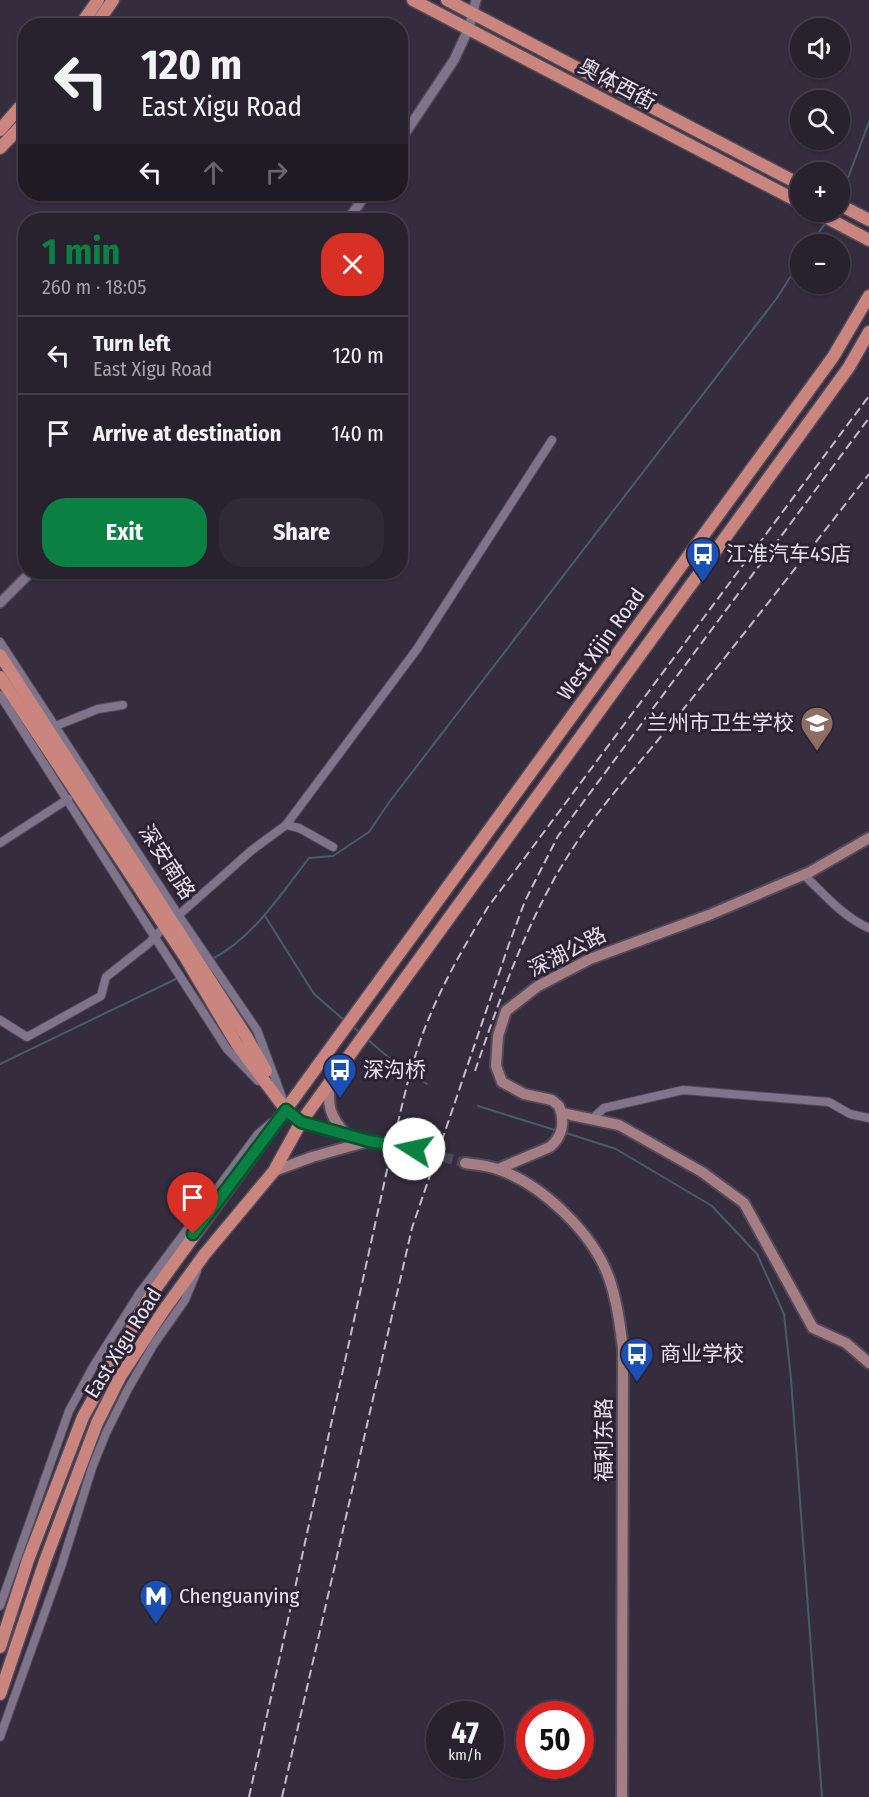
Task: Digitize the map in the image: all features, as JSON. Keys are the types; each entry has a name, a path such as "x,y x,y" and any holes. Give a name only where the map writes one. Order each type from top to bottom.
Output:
{"main road":[{"path":"86,18 98,0"},
{"path":"101,18 113,0"},
{"name":"奥体西街","path":"413,0 790,197"},
{"name":"奥体西街","path":"447,0 790,180"},
{"path":"0,130 18,109"},
{"path":"0,148 18,129"},
{"path":"850,210 867,219"},
{"path":"835,222 864,237"},
{"name":"West Xijin Road","path":"358,1011 833,357 869,296"},
{"name":"West Xijin Road","path":"373,1023 842,377 869,332"},
{"name":"深安南路","path":"0,655 52,728 172,921"},
{"name":"深安南路","path":"0,677 193,952 242,1039 286,1110"},
{"name":"深湖公路","path":"562,1113 560,1106 552,1100 524,1094 502,1082 496,1066 498,1036 506,1011 538,986 590,959 679,927 804,875 869,838"},
{"name":"East Xigu Road","path":"0,1647 28,1560 82,1417 107,1370 148,1299 193,1234 358,1011"},
{"name":"East Xigu Road","path":"0,1694 45,1561 97,1423 126,1368 204,1255 274,1171 301,1122 373,1023"},
{"path":"332,1081 328,1095 329,1109 335,1123 345,1133"},
{"path":"286,1110 301,1122 369,1141 414,1149"},
{"path":"498,1169 556,1143 563,1126 562,1113 619,1125 702,1172 744,1203 813,1328 846,1343 869,1363"},
{"path":"274,1171 312,1157 369,1141"},
{"name":"福利东路","path":"465,1163 498,1169 539,1192 569,1217 594,1248 608,1276 618,1308 623,1349 622,1797"}],"street":[{"path":"408,129 454,60 469,28 476,0"},
{"path":"0,1020 27,1037 100,996 106,977 149,943 252,850 286,825 417,649 552,440"},
{"path":"0,603 24,579"},
{"name":"深安南路","path":"0,642 52,728"},
{"name":"深安南路","path":"0,695 172,964 242,1039 286,1110"},
{"path":"52,728 98,710 123,705"},
{"path":"0,843 68,800"},
{"path":"286,825 299,828 333,847"},
{"path":"804,875 828,898 869,928"},
{"path":"592,1119 604,1108 683,1090 829,1102 850,1114 869,1118"},
{"path":"0,1606 69,1411 93,1367 140,1294 258,1134 286,1110"},
{"path":"0,1737 106,1433 154,1344 185,1300 204,1255"}],"waterway":[{"path":"850,172 869,122"},
{"path":"818,234 826,222"},
{"path":"212,959 227,950 253,927 309,858 333,856 369,832 390,801 777,298 790,277"},
{"path":"265,916 314,994 344,1020"},
{"path":"0,1064 178,978"},
{"path":"351,1025 360,1033"},
{"path":"367,1039 394,1062 427,1084"},
{"path":"478,1106 558,1131"},
{"path":"563,1132 616,1149 712,1206 757,1254 784,1314 791,1379 822,1797"}],"tunnel":[{"path":"414,1149 465,1163"}],"railway":[{"path":"249,1797 391,1152 412,1067 435,1004 456,961 488,907 869,396"},
{"path":"282,1797 412,1228 525,901 558,836 869,418"},
{"path":"475,1071 519,952 540,906 565,861 608,800 722,661 869,474"}],"place":[{"name":"江淮汽车4S店","path":"703,583"},
{"name":"兰州市卫生学校","path":"817,752"},
{"name":"深沟桥","path":"340,1099"},
{"name":"商业学校","path":"637,1383"},
{"name":"Chenguanying","path":"156,1625"}],"route":[{"path":"193,1234 259,1149 286,1110 301,1122 369,1141 414,1149"}]}
